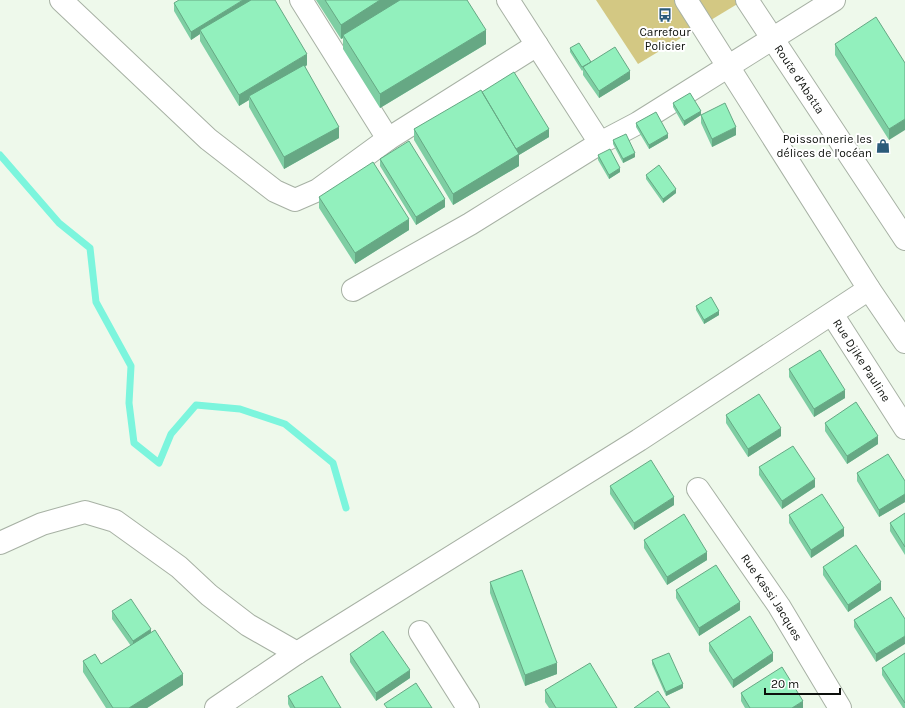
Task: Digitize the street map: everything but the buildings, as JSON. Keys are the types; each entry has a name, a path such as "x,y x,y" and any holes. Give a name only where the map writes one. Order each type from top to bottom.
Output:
{"street":[{"path":"61,0 208,139 275,192 295,200 318,190 388,139 537,45"},
{"path":"301,0 388,139"},
{"path":"508,0 600,143"},
{"path":"686,0 730,67 869,289 905,342"},
{"name":"Route d'Abatta","path":"747,0 905,239"},
{"path":"352,290 470,224 600,143 638,123 730,67 834,0"},
{"path":"216,708 297,653 639,440 869,289"},
{"name":"Rue Djike Pauline","path":"832,314 905,428"},
{"name":"Rue Kassi Jacques","path":"698,489 779,606 840,708"},
{"path":"0,543 42,524 85,512 116,521 179,567 209,595 248,626 297,653"},
{"path":"420,632 468,708"}],"shaded area":[{"path":"596,0 744,0 638,64"}],"waterway":[{"path":"0,155 59,223 90,248 96,302 131,366 129,403 134,443 159,463 171,434 196,405 240,409 285,424 333,463 346,508"}],"place":[{"name":"Carrefour Policier","path":"665,15"},
{"name":"Poissonnerie les délices de l'océan","path":"883,146"}]}
